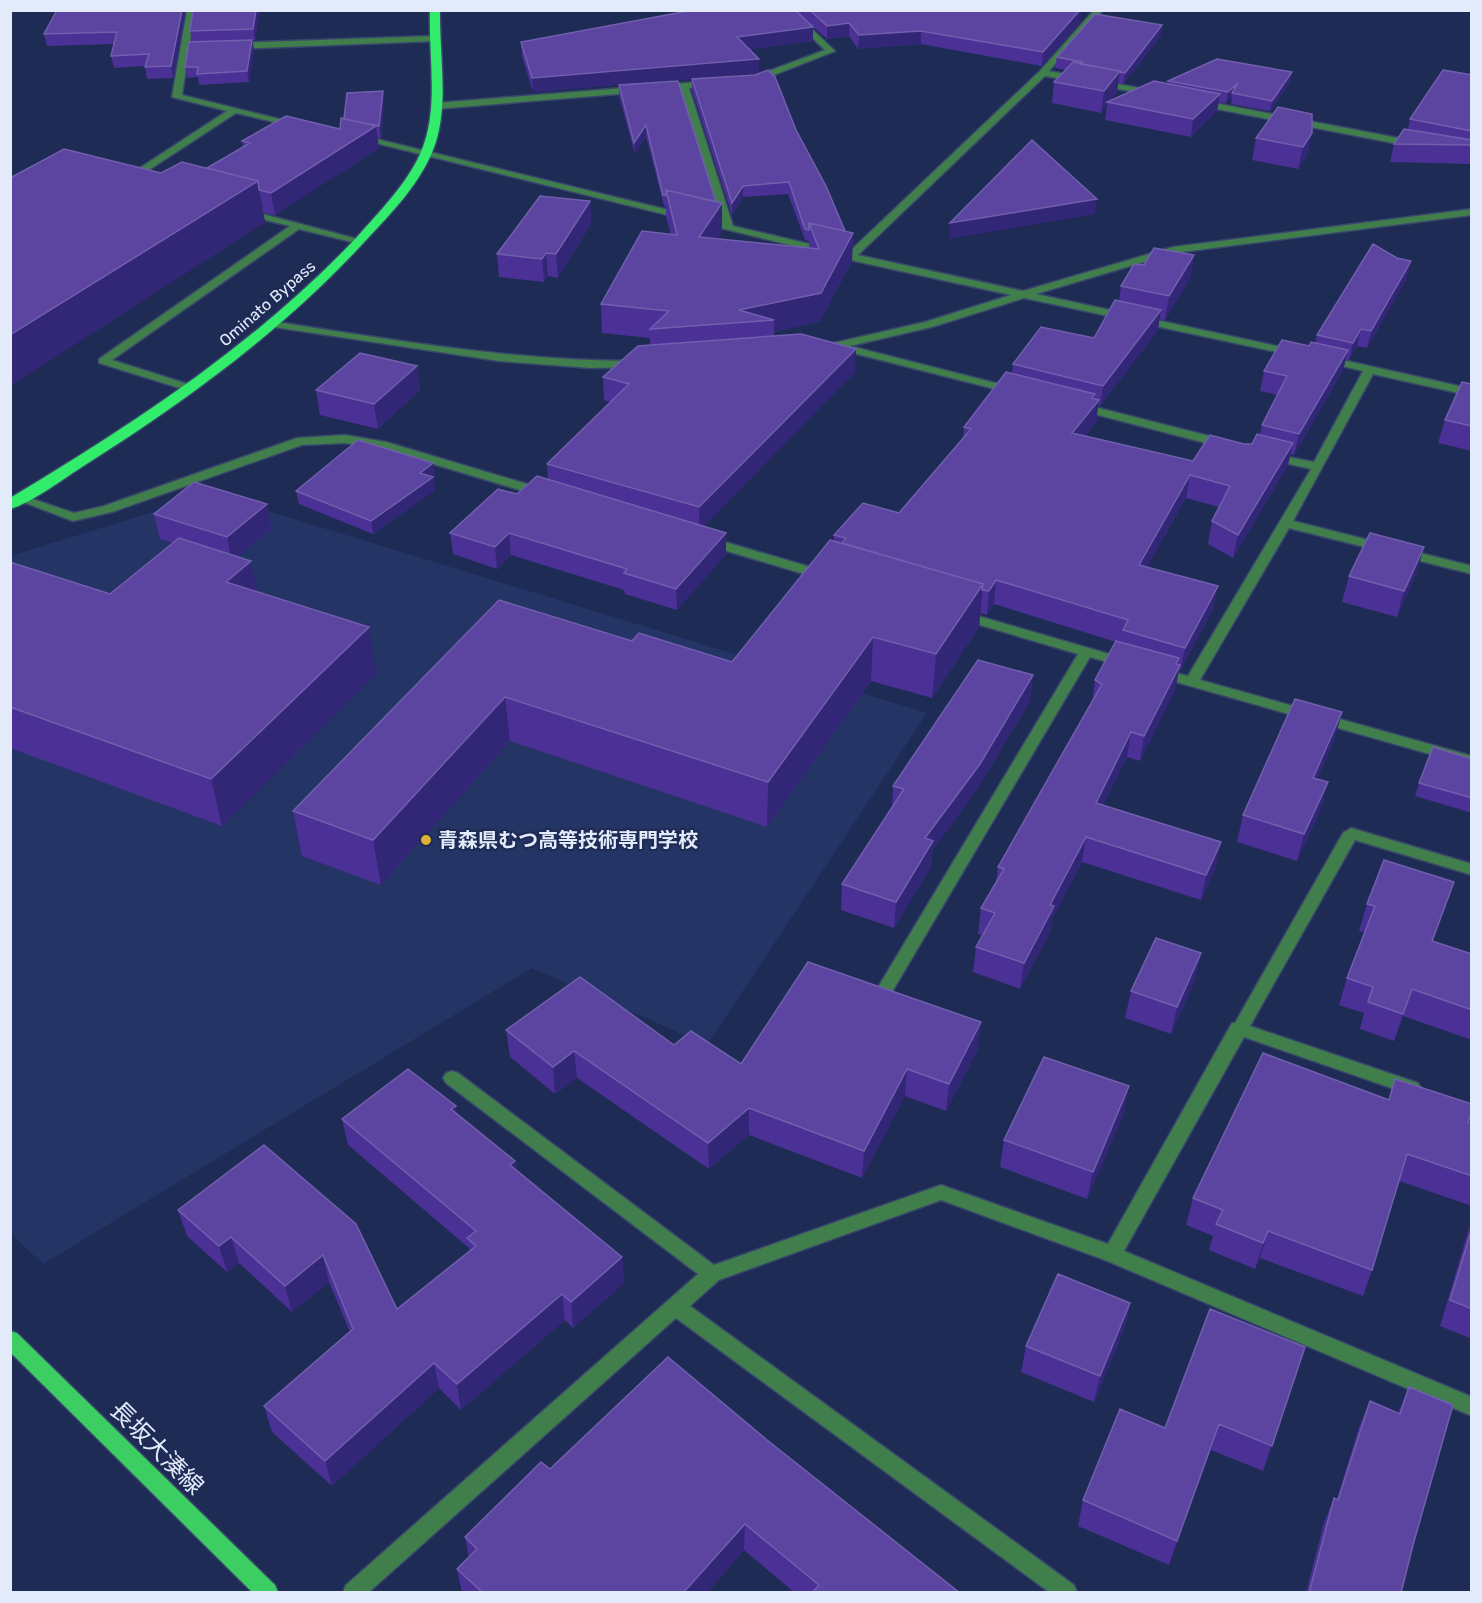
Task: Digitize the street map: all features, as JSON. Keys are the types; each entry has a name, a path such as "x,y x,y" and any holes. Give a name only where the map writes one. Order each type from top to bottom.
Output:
{"highway":[{"name":"Ominato Bypass","path":"16,502 190,388 299,302 360,241 389,207 426,153 436,106 433,39 435,10"}],"main road":[{"name":"長坂大湊線","path":"10,1339 267,1593"}],"street":[{"path":"191,10 177,97 314,128"},
{"path":"743,81 755,80 831,51 787,10"},
{"path":"850,257 1043,73 1099,10"},
{"path":"221,46 433,39"},
{"path":"186,48 198,47"},
{"path":"1043,73 1170,97"},
{"path":"436,106 720,83"},
{"path":"684,86 729,228"},
{"path":"1193,102 1425,146"},
{"path":"136,185 125,182 235,110"},
{"path":"347,135 850,257 1472,393"},
{"path":"228,208 360,241"},
{"path":"817,349 928,325 1029,295 1059,283 1173,250 1472,212"},
{"path":"190,388 103,361 297,226"},
{"path":"271,324 459,354 546,363 653,364"},
{"path":"839,346 1033,395"},
{"path":"1192,682 1318,467 1370,369"},
{"path":"1067,404 1238,447"},
{"path":"16,502 73,517 108,509 301,441 345,439 382,446 553,495"},
{"path":"1261,453 1318,467"},
{"path":"1285,523 1472,570"},
{"path":"689,536 836,579"},
{"path":"950,612 1472,761"},
{"path":"883,993 1086,652"},
{"path":"1112,1254 1238,1028 1351,833 1472,870"},
{"path":"1238,1028 1427,1094"},
{"path":"452,1078 712,1274"},
{"path":"354,1593 712,1274 941,1192 1112,1254 1472,1407"},
{"path":"675,1306 1066,1593"}],"shaded area":[{"name":"青森県むつ高等技術専門学校","path":"229,499 927,713 707,1045 532,968 43,1264 10,1233 10,556 182,503"}],"building":[{"path":"57,10 182,10 171,66 145,67 149,54 111,56 117,32 44,34"},
{"path":"193,10 256,10 253,29 190,31"},
{"path":"693,10 795,10 813,27 737,37 759,59 532,78 521,42"},
{"path":"810,10 1080,10 1043,52 921,31 859,35 849,23 827,26"},
{"path":"1095,14 1162,25 1125,73 1057,57"},
{"path":"252,40 247,71 197,74 198,67 185,67 189,42"},
{"path":"1217,59 1292,72 1272,101 1232,93 1238,83 1228,92 1168,81"},
{"path":"1073,62 1120,71 1104,91 1054,82"},
{"path":"768,70 775,77 796,130 826,186 845,231 809,223 809,230 805,229 789,182 743,186 732,203 692,79 755,75"},
{"path":"1443,70 1472,75 1472,131 1410,119"},
{"path":"678,81 716,202 666,190 666,195 663,195 646,125 634,143 619,85"},
{"path":"1154,81 1220,94 1193,119 1107,102"},
{"path":"383,91 379,126 344,119 347,93"},
{"path":"1278,107 1312,114 1312,133 1303,147 1256,138"},
{"path":"286,116 340,129 341,118 376,126 271,193 259,190 258,181 207,168 250,143 242,141"},
{"path":"1404,129 1472,140 1472,145 1394,144"},
{"path":"1032,140 1097,199 950,223"},
{"path":"64,149 161,173 182,162 258,181 10,335 10,178"},
{"path":"666,190 722,203 699,237 819,249 809,223 853,233 821,293 739,310 774,320 650,329 669,311 601,304 642,231 677,235"},
{"path":"540,196 590,201 556,254 546,253 542,259 497,254"},
{"path":"1373,244 1397,258 1411,261 1371,331 1361,329 1353,343 1317,335"},
{"path":"1154,248 1194,255 1169,296 1121,286 1134,264 1144,265"},
{"path":"1115,300 1161,310 1103,386 1013,364 1041,327 1094,338"},
{"path":"801,334 856,349 699,507 547,464 629,384 603,377 638,346"},
{"path":"1282,340 1309,346 1311,342 1348,350 1299,434 1262,425 1287,376 1264,371"},
{"path":"360,353 417,366 374,404 316,390"},
{"path":"1006,372 1095,394 1092,398 1099,400 1072,433 1193,461 1210,435 1244,444 1252,444 1257,434 1293,443 1238,535 1212,521 1230,486 1190,475 1139,565 1218,586 1185,648 1123,630 1128,620 996,580 989,591 982,590 983,584 842,543 846,538 834,535 863,503 899,513 971,429 964,427"},
{"path":"1462,382 1472,384 1472,426 1445,420"},
{"path":"358,440 433,463 420,473 433,477 371,521 296,491"},
{"path":"537,476 726,533 676,589 624,573 627,569 509,533 495,547 450,533 498,489 517,494"},
{"path":"194,482 267,504 227,537 154,514"},
{"path":"1370,533 1424,547 1404,591 1349,576"},
{"path":"179,538 251,561 226,582 369,627 211,779 10,707 10,562 110,594"},
{"path":"830,540 983,584 936,654 873,637 768,782 505,697 373,840 293,811 499,600 632,641 639,633 732,662"},
{"path":"1116,641 1179,658 1176,664 1180,665 1144,736 1131,732 1096,803 1221,842 1206,875 1086,837 1050,905 1054,906 1024,963 976,947 995,913 981,908 1004,869 998,867 1102,684 1095,680"},
{"path":"978,660 1033,675 980,764 925,838 933,841 896,902 842,884 904,789 893,786"},
{"path":"1295,699 1342,712 1313,778 1328,782 1304,834 1243,815"},
{"path":"1433,747 1472,759 1472,798 1419,783"},
{"path":"1384,860 1454,882 1432,941 1472,954 1472,1010 1412,989 1403,1014 1368,1002 1373,987 1347,978 1375,906 1367,904"},
{"path":"1156,938 1201,953 1177,1007 1131,991"},
{"path":"808,962 981,1022 949,1084 907,1069 864,1151 749,1108 708,1143 574,1051 553,1067 506,1030 580,977 674,1045 691,1031 741,1064"},
{"path":"1263,1053 1389,1100 1395,1079 1472,1104 1468,1122 1472,1123 1472,1176 1407,1154 1372,1270 1268,1231 1263,1243 1216,1224 1223,1210 1193,1198"},
{"path":"1044,1057 1129,1086 1093,1172 1004,1140"},
{"path":"408,1069 456,1106 451,1109 515,1161 510,1165 622,1257 571,1302 562,1294 457,1384 434,1363 325,1461 264,1406 353,1329 323,1255 285,1286 231,1237 219,1246 178,1210 264,1145 356,1224 397,1309 476,1246 467,1238 476,1231 342,1119"},
{"path":"1472,1228 1472,1309 1450,1300"},
{"path":"1058,1274 1130,1303 1100,1376 1026,1346"},
{"path":"1210,1309 1305,1347 1272,1446 1219,1424 1177,1541 1083,1500 1120,1409 1165,1428"},
{"path":"668,1357 767,1440 960,1593 812,1593 819,1585 745,1524 683,1593 483,1593 457,1569 477,1549 465,1537 541,1462 550,1469"},
{"path":"1409,1387 1453,1405 1401,1593 1309,1593 1334,1498 1338,1500 1370,1401 1400,1414"}],"place":[{"name":"青森県むつ高等技術専門学校","path":"426,840"}]}
